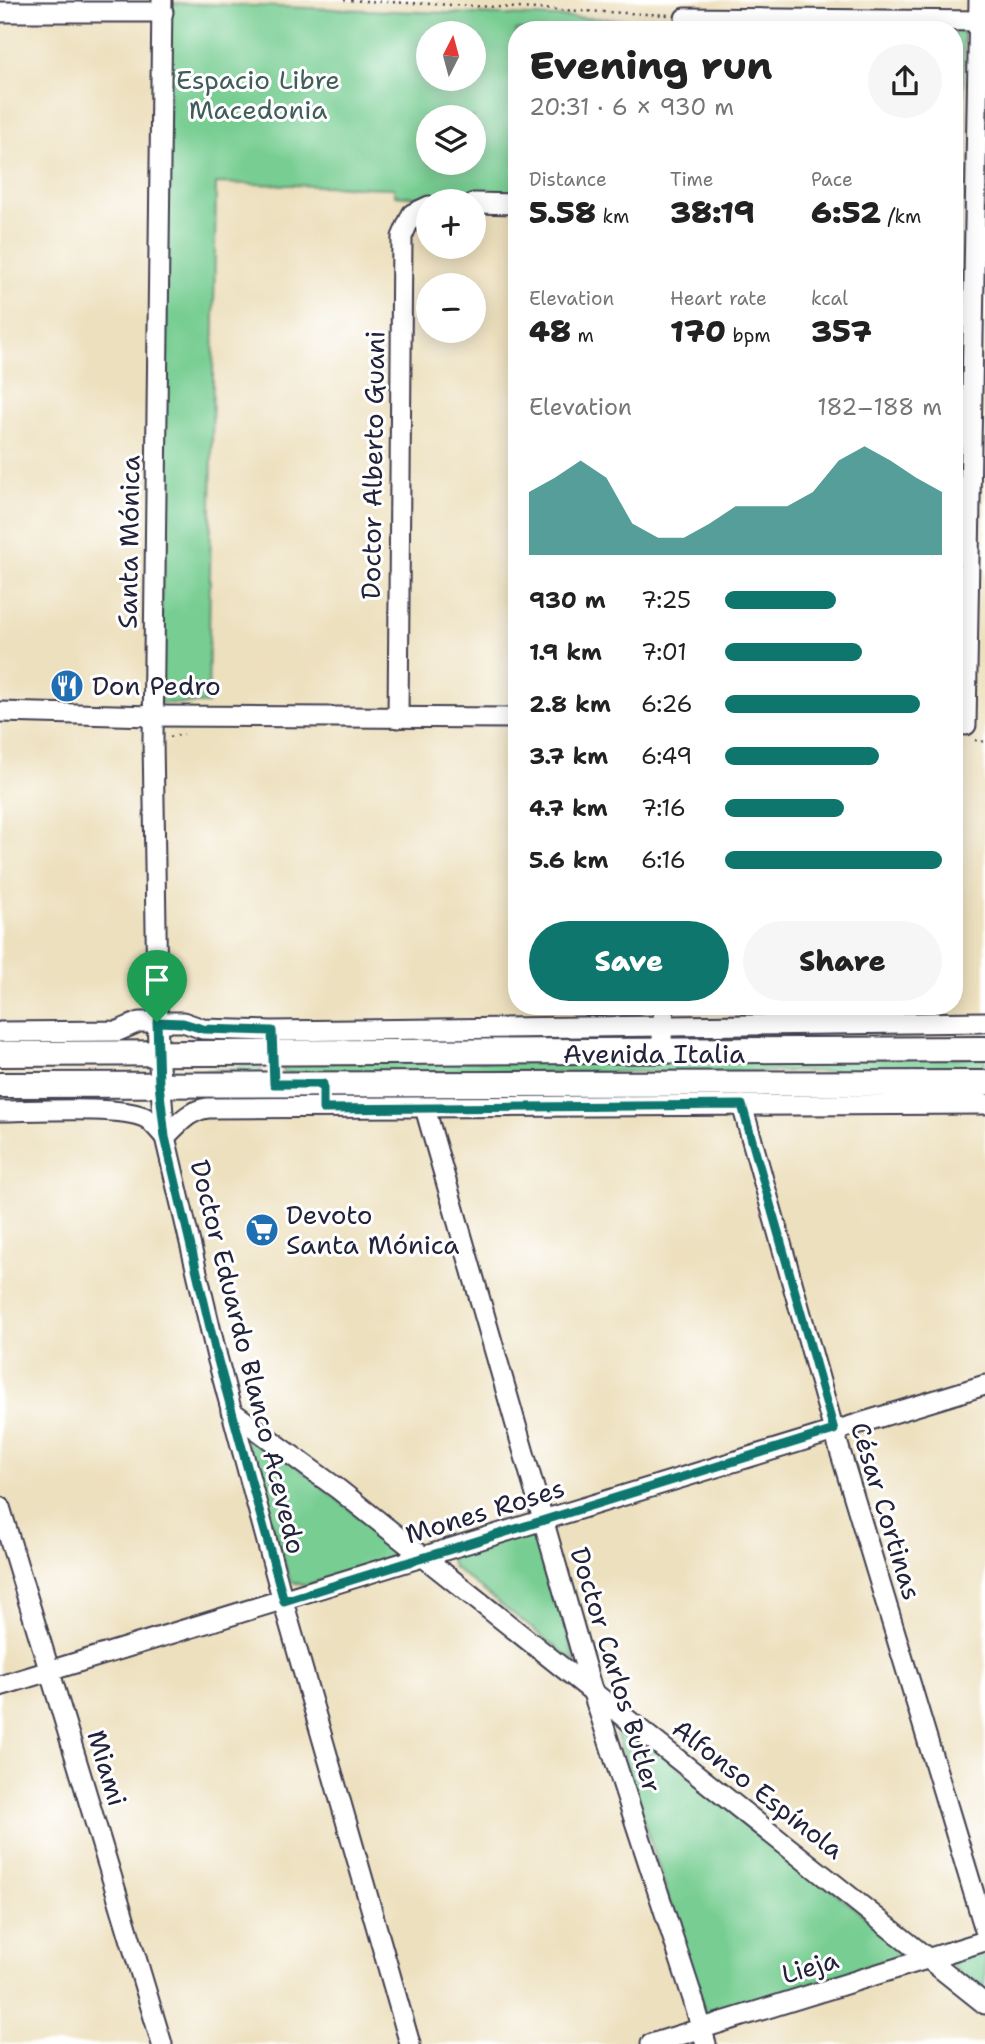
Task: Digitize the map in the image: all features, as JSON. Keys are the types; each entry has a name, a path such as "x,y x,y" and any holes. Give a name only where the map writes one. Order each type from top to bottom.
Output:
{"main road":[{"name":"Avenida Italia","path":"0,1054 158,1054 272,1042 662,1038 985,1049"},
{"path":"159,1084 183,1070 268,1059 272,1042"},
{"path":"42,1084 138,1067 148,1064 158,1054"},
{"name":"Avenida Italia","path":"0,1085 188,1085 276,1097 323,1084 985,1083"}],"street":[{"path":"968,725 980,211 982,21 979,0"},
{"path":"0,12 163,6"},
{"name":"Santa Mónica","path":"159,1084 153,716 163,6"},
{"path":"685,16 982,21"},
{"path":"486,203 508,204"},
{"name":"Doctor Alberto Guani","path":"398,718 402,237 416,216"},
{"path":"0,712 153,716 508,718"},
{"path":"662,1038 663,1015"},
{"name":"Avenida Italia","path":"0,1032 118,1031 139,1022 157,1022 183,1023 272,1042"},
{"name":"Avenida Italia","path":"662,1038 985,1022"},
{"path":"272,1042 276,1097"},
{"path":"40,1053 42,1084"},
{"name":"Doctor Eduardo Blanco Acevedo","path":"159,1084 165,1137 231,1411 411,2044"},
{"path":"323,1084 323,1109"},
{"name":"Avenida Italia","path":"165,1137 187,1114 197,1109 276,1097 323,1109 985,1104"},
{"name":"César Cortinas","path":"742,1105 834,1430 985,1930"},
{"name":"Doctor Carlos Butler","path":"425,1108 592,1690 704,2036"},
{"path":"0,1111 104,1111 134,1114 148,1119 165,1137"},
{"name":"Mones Roses","path":"0,1686 985,1385"},
{"name":"Alfonso Espínola","path":"231,1411 338,1489 985,2004"},
{"name":"Miami","path":"0,1507 162,2044"},
{"name":"Lieja","path":"651,2044 704,2036 985,1941"}],"path":[{"path":"344,0 685,16"}],"green space":[{"name":"Espacio Libre Macedonia","path":"170,3 668,21 508,21 508,200 486,200 486,189 416,189 416,197 395,195 394,188 216,183 208,704 160,703"},
{"path":"963,33 964,34 963,193"},
{"path":"985,1057 985,1071 284,1073 281,1065 284,1062"},
{"path":"259,1063 262,1069 260,1072 184,1072 226,1069"},
{"path":"246,1431 273,1447 401,1551 399,1555 305,1586 290,1581 246,1440"},
{"path":"530,1532 539,1537 576,1663 452,1566 451,1556"},
{"path":"621,1721 907,1950 905,1954 716,2014 705,2013 616,1733 617,1724"},
{"path":"985,1945 985,2001 951,1965 953,1959"}],"place":[{"name":"Don Pedro","path":"67,686"},
{"name":"Devoto Santa Mónica","path":"262,1230"}],"route":[{"path":"157,1022 183,1023 203,1029 272,1031 274,1084 323,1084 323,1109 742,1105 834,1430 284,1601 217,1357 165,1137 159,1084 157,1022"}]}
